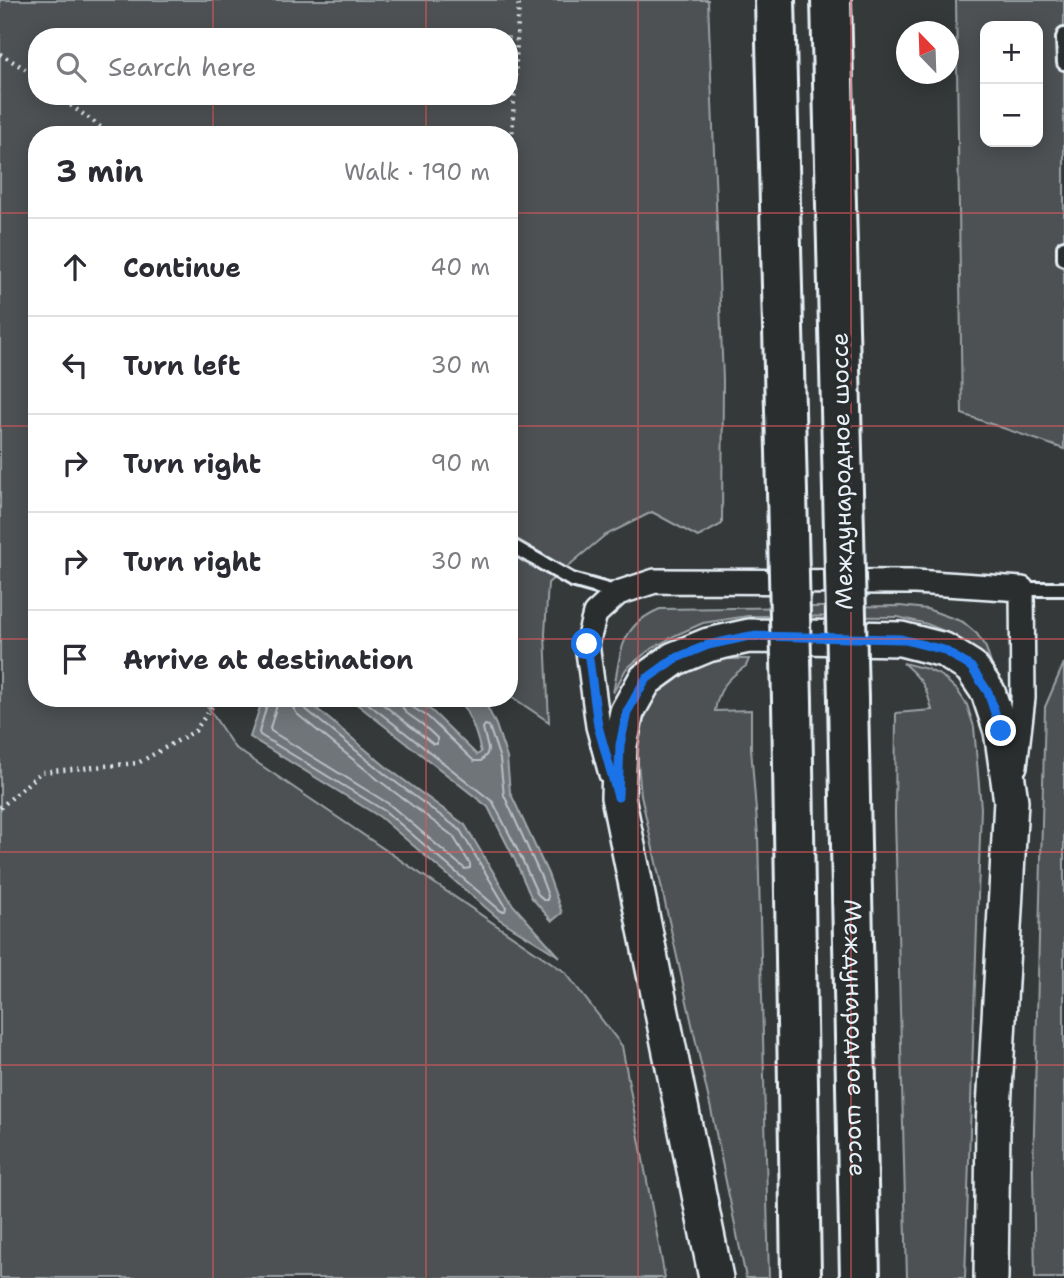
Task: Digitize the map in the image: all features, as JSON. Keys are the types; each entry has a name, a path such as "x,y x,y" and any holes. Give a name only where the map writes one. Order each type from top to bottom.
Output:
{"highway":[{"path":"775,0 792,701 801,1278"},
{"name":"Международное шоссе","path":"831,0 860,1278"}],"street":[{"path":"716,1278 618,797 598,726 587,644 595,614 618,593 655,581 915,582 1022,590 1023,698 1011,801 993,1127 991,1278"},
{"path":"618,797 620,745 627,712 645,680 674,659 708,645 750,636 901,639 944,650 971,667 988,692 1001,731 1011,801"}],"lane":[{"path":"1064,35 1064,63"},
{"path":"1064,247 1064,259"},
{"path":"518,549 572,580 618,593"},
{"path":"1022,590 1064,589"}],"path":[{"path":"518,28 519,0"},
{"path":"0,54 28,71"},
{"path":"68,105 100,126"},
{"path":"513,126 514,105"},
{"path":"0,808 41,772 138,763 195,731 212,707"}],"shaded area":[{"path":"0,0 708,0 723,380 722,524 698,537 652,512 604,536 548,583 545,634 549,722 518,701 518,126 28,126 28,707 208,707 234,747 565,972 622,1046 665,1278 0,1278"},
{"path":"956,0 1064,0 1064,449 962,414 957,84 959,21 956,21"},
{"path":"900,606 927,609 963,622 977,634 986,648 994,673 954,635 927,624 898,617 748,616 703,623 676,635 648,651 626,669 613,693 621,653 629,633 636,624 660,609"},
{"path":"714,659 749,659 746,666 725,685 715,711 751,710 751,748 758,836 769,1278 746,1278 641,795 636,743 644,705 656,686 686,666"},
{"path":"903,663 942,676 957,690 967,705 974,727 981,808 965,1278 907,1278 895,816 896,713 932,710 922,684"},
{"path":"1064,663 1064,1278 1035,1278 1033,1169 1045,707"}],"water":[{"path":"260,707 315,707 390,770 465,825 513,905 560,957 499,919 380,817 250,737"},
{"path":"360,707 426,707 477,755 481,752 475,730 464,707 487,707 507,758 510,792 548,874 562,913 552,921 531,897 488,807"}],"route":[{"path":"587,644 598,726 618,797 620,745 627,712 645,680 674,659 708,645 750,636 901,639 944,650 971,667 988,692 1001,731"}]}
